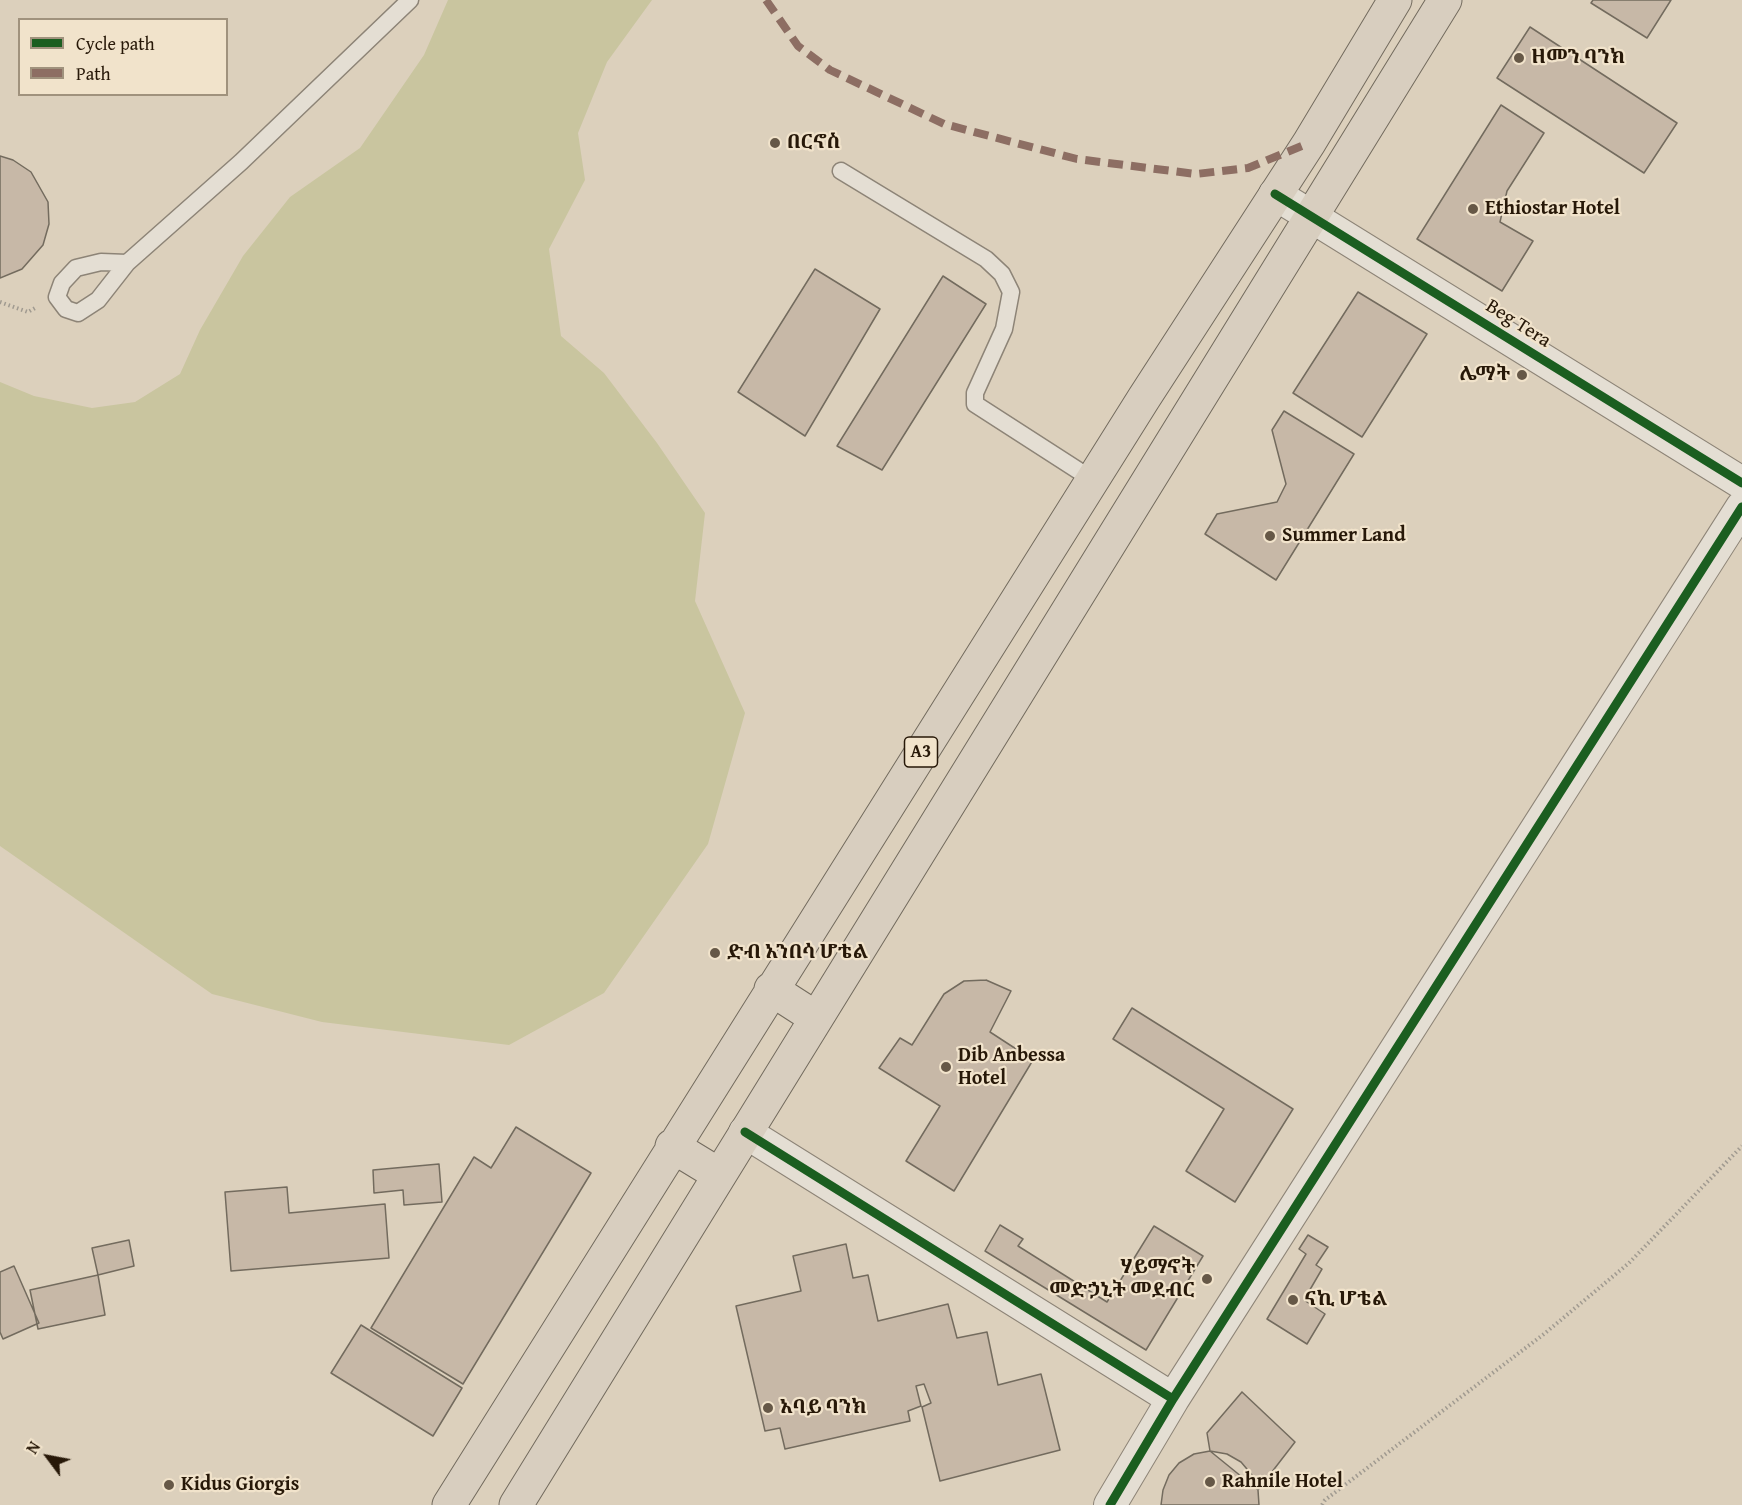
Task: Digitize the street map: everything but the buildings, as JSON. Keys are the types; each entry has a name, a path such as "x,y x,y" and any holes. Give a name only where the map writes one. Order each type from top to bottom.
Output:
{"highway":[{"name":"A3","path":"449,1505 771,989 1093,480 1310,143 1395,0"},
{"name":"A3","path":"516,1505 718,1174 1445,0"},
{"path":"771,989 816,1018"},
{"path":"672,1146 718,1174"}],"street":[{"name":"Beg Tera","path":"1275,195 1742,483"},
{"path":"1110,1505 1173,1400 1742,507"},
{"path":"745,1132 1173,1400"}],"lane":[{"path":"127,263 101,262 76,268 62,283 57,297 66,309 78,313 98,300 127,263 242,162 410,0"},
{"path":"841,171 986,259 1002,274 1011,292 1004,329 975,393 975,404 1093,480"}],"path":[{"path":"0,302 28,312 57,297"},
{"path":"1322,1505 1324,1500 1544,1334 1629,1263 1742,1146"}],"shaded area":[{"path":"448,0 652,0 607,62 578,133 585,180 549,249 561,336 604,373 657,443 705,513 695,601 745,713 708,844 604,993 509,1045 322,1022 212,994 0,846 0,382 34,396 92,408 135,402 180,374 200,330 243,256 290,197 360,148 424,55"}],"marked path":[{"path":"766,0 798,46 830,70 944,124 1077,159 1196,174 1248,168 1309,143"}],"cycle path":[{"path":"1275,194 1742,483"},
{"path":"1110,1505 1173,1399 1742,507"},
{"path":"745,1132 1173,1399"}],"place":[{"name":"ዘመን ባንክ","path":"1519,58"},
{"name":"በርኖስ","path":"775,143"},
{"name":"Ethiostar Hotel","path":"1473,209"},
{"name":"ሌማት","path":"1522,375"},
{"name":"Summer Land","path":"1270,536"},
{"name":"ድብ አንበሳ ሆቴል","path":"715,953"},
{"name":"Dib Anbessa Hotel","path":"946,1067"},
{"name":"ሃይማኖት መድኃኒት መደብር","path":"1207,1279"},
{"name":"ናኪ ሆቴል","path":"1293,1300"},
{"name":"አባይ ባንክ","path":"768,1408"},
{"name":"Rahnile Hotel","path":"1210,1482"},
{"name":"Kidus Giorgis","path":"169,1485"}]}
